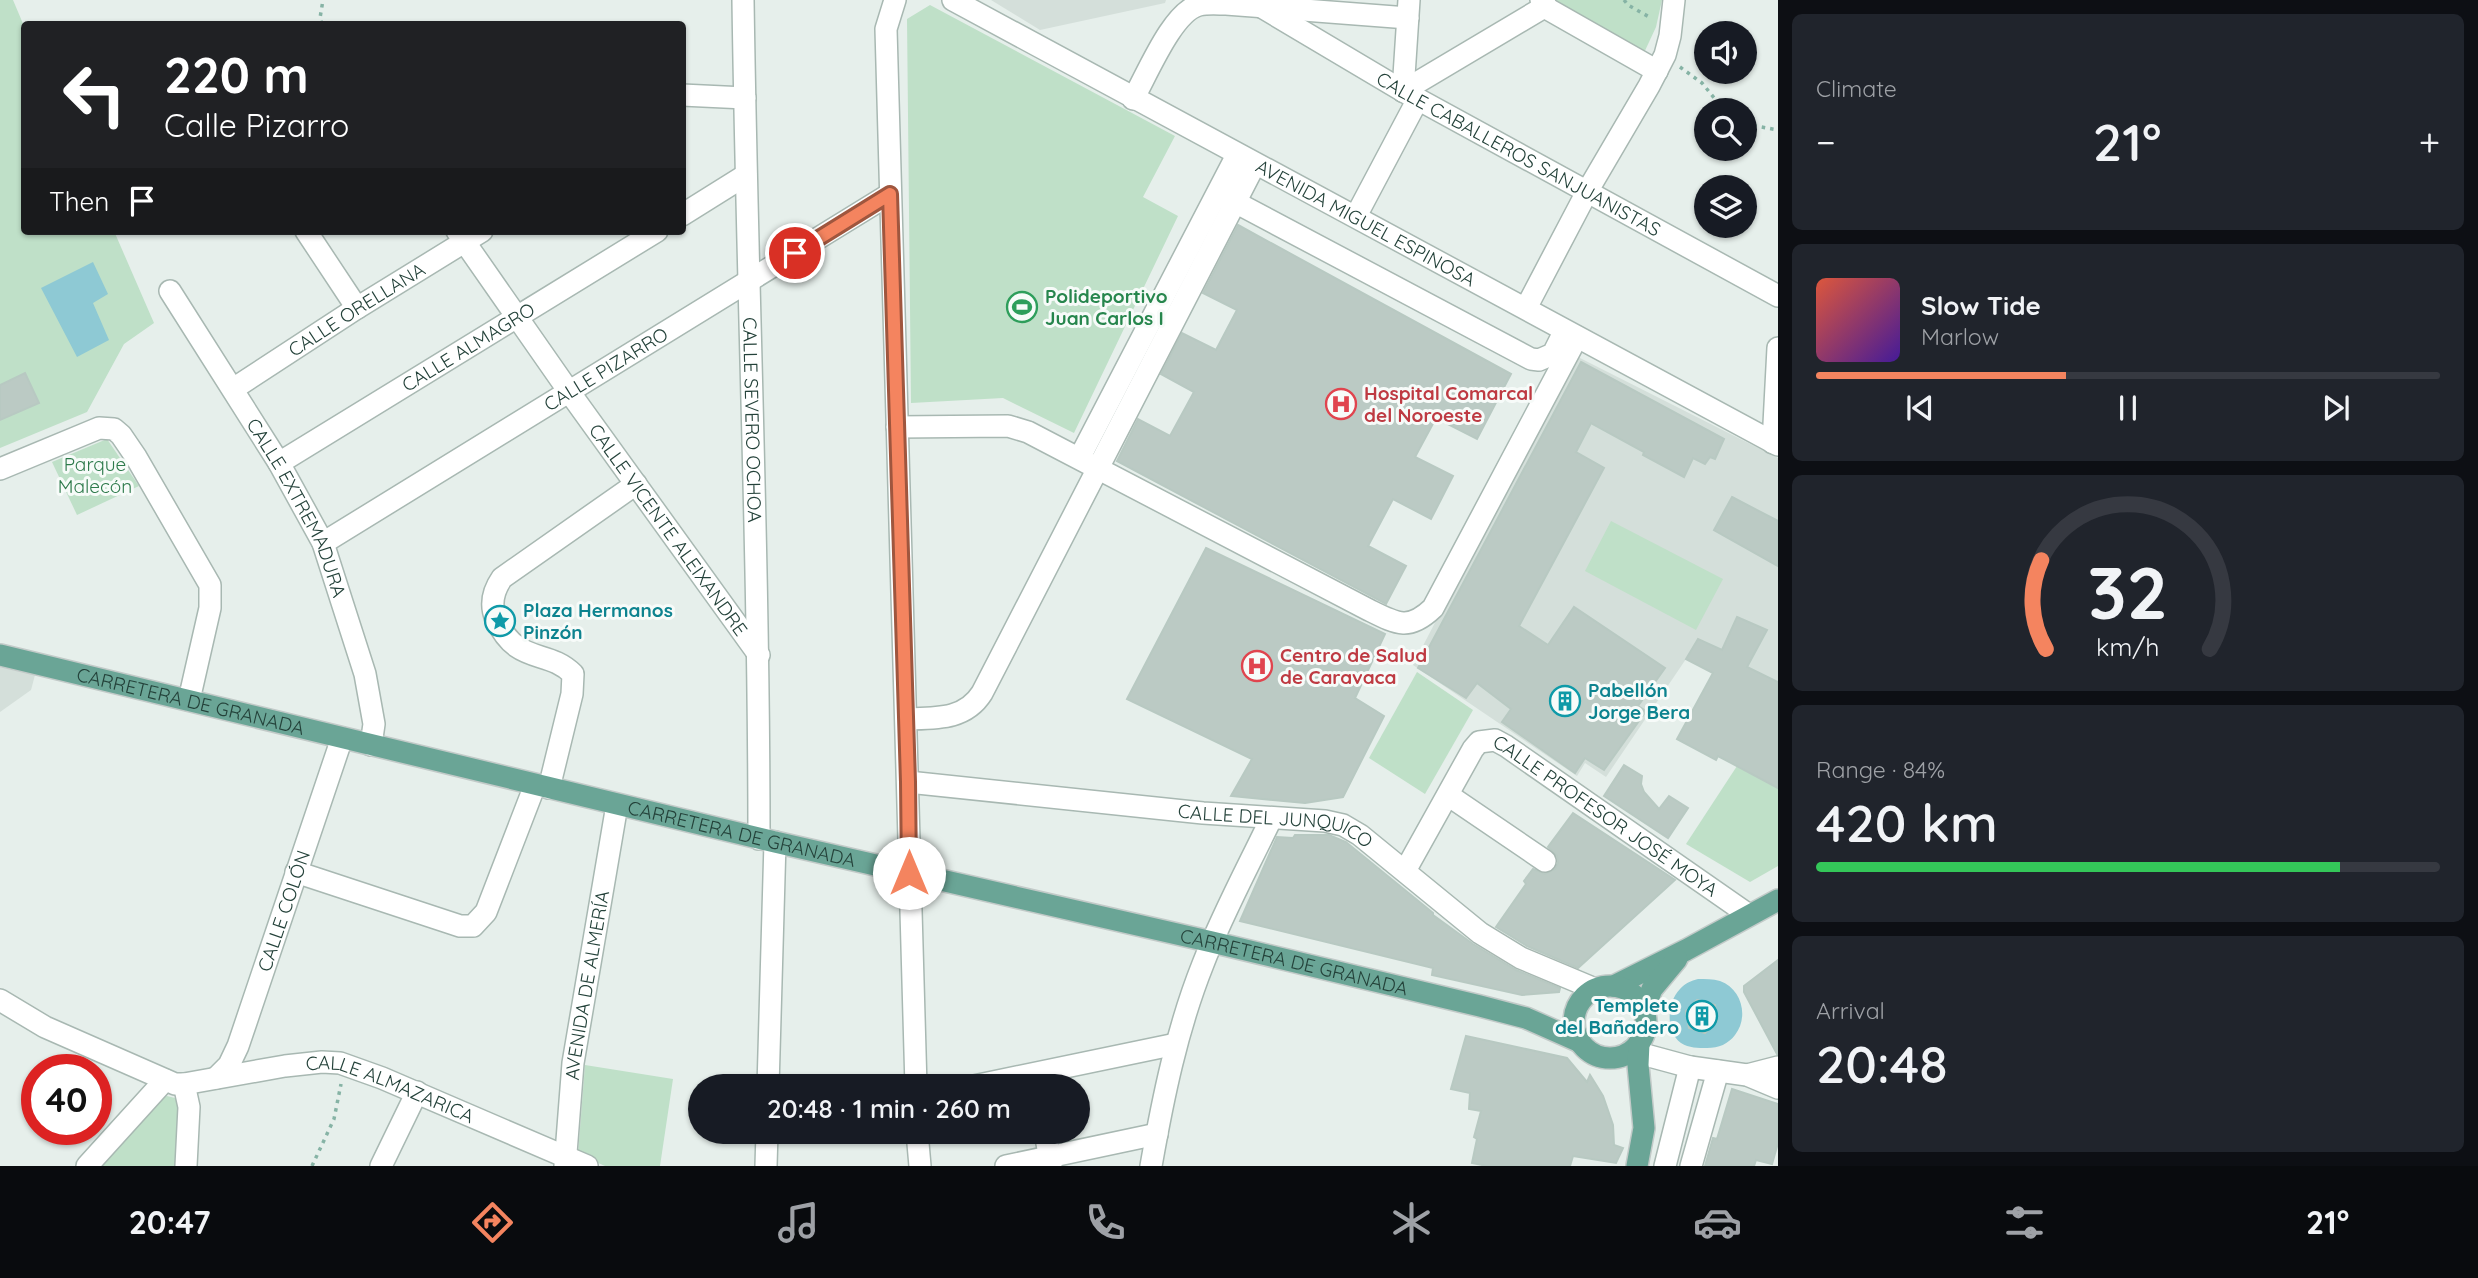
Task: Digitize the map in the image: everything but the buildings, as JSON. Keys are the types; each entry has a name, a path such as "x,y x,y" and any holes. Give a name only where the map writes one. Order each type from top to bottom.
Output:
{"main road":[{"name":"CARRETERA DE GRANADA","path":"0,655 767,841 1212,942 1526,1018 1580,1042"},
{"path":"1643,1116 1637,1095 1626,1075 1609,1058 1588,1050 1580,1042 1574,1024 1578,1006 1586,994 1686,950 1778,900"},
{"path":"1637,1166 1643,1141 1643,1116 1636,1049 1645,1027 1644,1010 1652,989 1686,950"},
{"path":"1604,987 1625,989 1644,1010"},
{"name":"CARRETERA DE GRANADA","path":"1526,1018 1562,1012 1578,1006"},
{"path":"1609,1058 1636,1049"}],"street":[{"name":"CALLE SEVERO OCHOA","path":"743,0 748,283 767,841 768,1074"},
{"path":"895,0 886,29 916,1074"},
{"name":"AVENIDA MIGUEL ESPINOSA","path":"953,0 1775,444"},
{"path":"1526,308 1588,190 1661,63 1671,30 1674,0"},
{"path":"1410,95 1544,3 1661,63"},
{"path":"1133,99 1175,22 1198,5 1408,9 1410,95 1356,216"},
{"name":"CALLE CABALLEROS SANJUANISTAS","path":"1259,6 1410,95 1778,296"},
{"path":"686,97 744,98"},
{"path":"906,719 940,718 960,713 975,704 1099,467 1246,160"},
{"path":"686,212 746,175"},
{"name":"CALLE PIZARRO","path":"323,543 890,194"},
{"path":"1227,197 1531,359 1539,360 1553,354 1571,334"},
{"path":"1080,457 1227,197"},
{"path":"309,235 357,308"},
{"name":"CALLE ORELLANA","path":"233,389 468,235"},
{"name":"CALLE VICENTE ALEIXANDRE","path":"468,235 518,317 570,393 759,655"},
{"name":"CALLE ALMAGRO","path":"279,463 651,235"},
{"name":"CALLE EXTREMADURA","path":"170,291 279,463 323,543 365,674 374,724 371,745"},
{"path":"897,427 1008,426 1028,432 1386,618 1401,624 1411,624 1421,620 1433,608 1447,584 1571,334"},
{"path":"1775,444 1778,348"},
{"path":"0,469 99,428 114,429 121,435 209,584 210,608 189,700"},
{"path":"296,872 460,926 467,927 477,923 486,912 542,787 572,694 573,674 568,668 525,652 512,644 495,615 493,595 502,578 636,484"},
{"name":"CALLE COLÓN","path":"216,1078 229,1065 237,1046 342,738"},
{"name":"CALLE PROFESOR JOSÉ MOYA","path":"1405,871 1479,743 1495,740 1749,915"},
{"name":"CALLE DEL JUNQUICO","path":"908,782 1270,819 1325,821 1343,825 1360,835 1499,946 1521,958 1604,987"},
{"path":"1448,795 1545,861"},
{"name":"AVENIDA DE ALMERÍA","path":"565,1161 573,1063 617,805"},
{"path":"1151,1166 1176,1044 1212,942 1270,819"},
{"path":"0,1000 45,1027 174,1082 189,1107 186,1166"},
{"path":"1062,1074 1176,1044"},
{"path":"1636,1049 1689,1067 1747,1075 1778,1088"},
{"name":"CALLE ALMAZARICA","path":"174,1082 322,1062 345,1065 417,1092 565,1161 587,1166"},
{"path":"1665,1166 1689,1067"},
{"path":"1747,1075 1778,1067"},
{"path":"1691,1166 1718,1071"},
{"path":"87,1166 174,1082"},
{"path":"390,1162 417,1092"},
{"path":"1006,1166 1050,1162 1157,1134"},
{"path":"766,1144 766,1166"},
{"path":"919,1144 920,1166"},
{"path":"1047,1144 1050,1162"}],"path":[{"path":"321,21 323,0"},
{"path":"1624,0 1671,30"},
{"path":"1661,63 1702,83 1714,98"},
{"path":"1757,126 1778,130"},
{"path":"312,1166 334,1119 345,1065"}],"shaded area":[{"path":"991,0 1166,0 1165,3 1040,30"},
{"path":"1574,355 1778,458 1778,705 1686,659 1606,777 1585,763 1577,776 1413,665"},
{"path":"0,667 35,675 31,690 0,712"}],"green space":[{"path":"0,0 13,0 22,21 21,235 116,235 154,323 124,344 87,412 0,448"},
{"path":"1551,0 1662,0 1656,27 1643,55"},
{"name":"Polideportivo Juan Carlos I","path":"930,5 1175,136 1143,197 1178,216 1074,433 1003,398 911,403 907,19"},
{"name":"Parque Malecón","path":"107,439 139,486 77,515 52,462"},
{"path":"1611,521 1723,579 1696,630 1585,571"},
{"path":"1417,672 1473,710 1425,794 1369,758"},
{"path":"1737,766 1778,788 1778,866 1750,882 1686,844"},
{"path":"585,1065 673,1079 660,1166 605,1166 578,1154"},
{"path":"167,1096 179,1099 179,1166 99,1166 162,1098"}],"water":[{"path":"93,262 108,294 93,303 109,340 77,357 41,288"},
{"path":"1698,979 1717,980 1728,985 1734,990 1741,1004 1742,1020 1739,1028 1726,1043 1711,1048 1681,1043 1670,1025 1672,1001 1684,985"}],"place":[{"name":"Polideportivo Juan Carlos I","path":"1022,307"},
{"name":"Hospital Comarcal del Noroeste","path":"1341,404"},
{"name":"Plaza Hermanos Pinzón","path":"500,621"},
{"name":"Centro de Salud de Caravaca","path":"1257,666"},
{"name":"Pabellón Jorge Bera","path":"1565,701"},
{"name":"Templete del Bañadero","path":"1702,1016"}],"route":[{"path":"795,253 890,194 909,873"}]}
